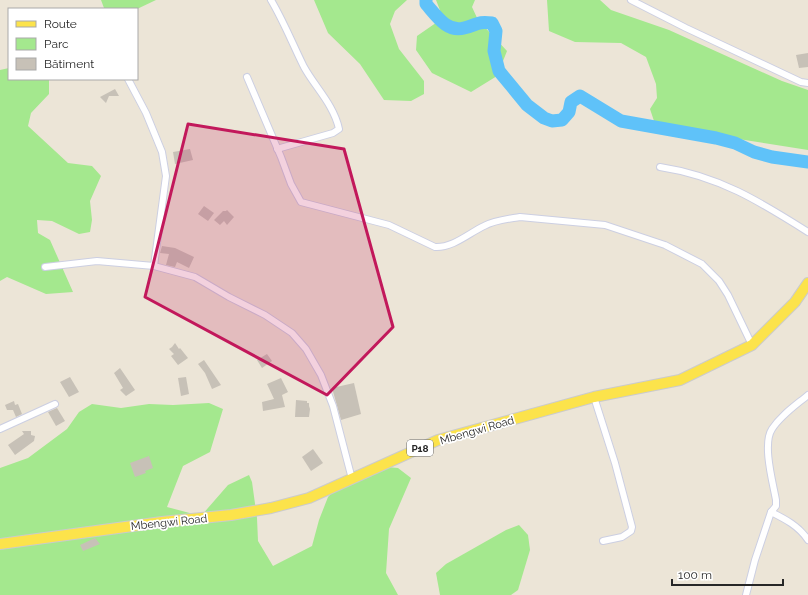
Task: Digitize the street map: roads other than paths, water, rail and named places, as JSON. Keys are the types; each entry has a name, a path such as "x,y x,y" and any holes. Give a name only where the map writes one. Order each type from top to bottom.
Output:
{"main road":[{"name":"Mbengwi Road","path":"0,544 162,522 231,515 271,508 309,498 438,440 594,397 680,380 752,345 795,302 808,283"}],"street":[{"path":"271,0 283,20 305,68 334,115 339,129 333,133 277,149"},
{"path":"631,0 801,82 808,83"},
{"path":"247,77 291,184 301,202 389,224 435,247 441,248 450,245 495,221 520,217 605,225 665,245 702,264 719,281 728,295 752,345"},
{"path":"129,80 146,113 162,152 166,176 154,266"},
{"path":"660,167 682,170 708,178 744,193 808,232"},
{"path":"45,267 97,261 154,266 195,277 229,297 265,315 292,333 306,349 321,375 333,406 352,479"},
{"path":"746,595 755,560 771,512 776,506 768,447 771,430 779,419 808,394"},
{"path":"594,397 616,463 632,527 632,531 622,537 603,541"},
{"path":"0,429 54,404"},
{"path":"771,512 793,525 808,540"}],"waterway":[{"path":"426,0 426,4 438,18 447,26 452,28 458,29 480,23 492,23 496,31 494,51 499,71 527,105 544,118 552,121 562,120 569,112 571,102 580,96 621,121 716,138 735,143 754,152 772,157 808,162"}]}
